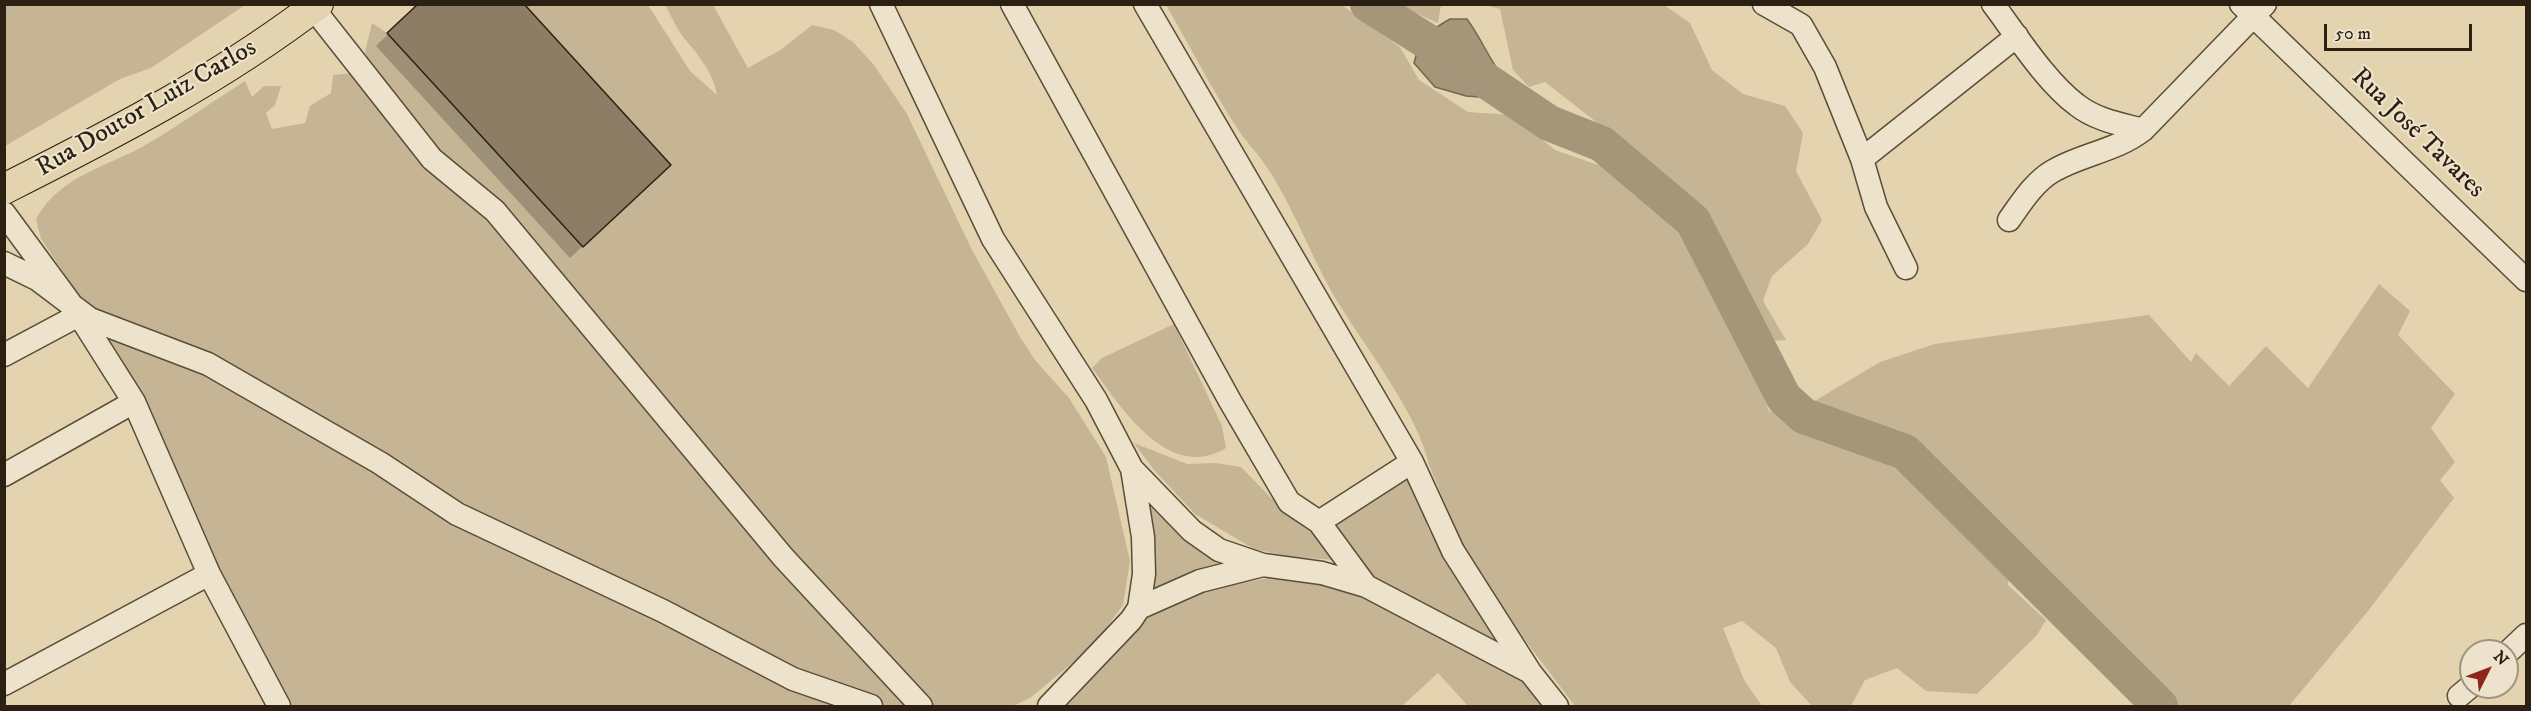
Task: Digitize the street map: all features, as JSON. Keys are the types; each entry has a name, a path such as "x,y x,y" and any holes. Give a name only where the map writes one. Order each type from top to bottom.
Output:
{"main road":[{"name":"Rua Doutor Luiz Carlos","path":"4,189 137,122 233,65 315,6"}],"street":[{"path":"881,4 993,239 1117,436 1132,469 1143,537 1144,574 1139,608 1131,620 1049,706"},
{"path":"1012,4 1230,402 1289,502 1319,522 1366,586"},
{"path":"1145,4 1412,462 1453,551 1530,672 1557,706"},
{"path":"1764,4 1801,25 1825,67 1862,159 1887,233 1906,268"},
{"path":"1993,4 2017,36 2077,105 2104,120 2143,130"},
{"path":"315,6 364,76 432,159 495,211 783,557 921,706"},
{"path":"2009,220 2030,191 2051,171 2129,141 2143,130 2253,9"},
{"name":"Rua José Tavares","path":"2253,9 2291,50 2526,280"},
{"path":"1862,159 2017,36"},
{"path":"4,213 75,310 134,402 209,574 279,706"},
{"path":"4,263 37,279 75,310 90,319 208,364 380,463 457,514 663,611 793,679 871,706"},
{"path":"4,355 75,310"},
{"path":"4,474 134,402"},
{"path":"1319,522 1412,462"},
{"path":"1132,469 1192,531 1219,550 1263,565 1322,573 1366,586 1530,672"},
{"path":"1139,608 1200,581 1263,565"},
{"path":"4,684 209,574"}],"shaded area":[{"path":"5,4 245,5 151,68 120,79 5,146"},
{"path":"524,5 648,5 690,71 717,95 709,72 681,34 665,5 713,5 748,68 782,49 812,25 834,30 853,42 874,65 907,114 971,248 1020,337 1035,360 1069,398 1106,457 1130,561 1123,605 1093,646 1030,698 1013,706 933,705 884,656 446,163 374,77 365,52 372,23 387,33 583,247"},
{"path":"1166,5 1342,5 1400,47 1419,80 1468,112 1513,115 1555,150 1607,168 1636,197 1642,187 1686,225 1735,320 1769,411 1896,454 1994,553 2008,573 2008,585 2046,620 2037,635 1977,694 1926,691 1897,668 1865,680 1851,706 1812,706 1790,682 1776,648 1742,621 1723,628 1744,680 1762,706 1575,706 1493,598 1469,561 1429,465 1423,444 1402,402 1336,299 1274,179 1229,115"},
{"path":"1398,5 1441,5 1438,23"},
{"path":"1484,5 1664,5 1690,23 1712,70 1743,94 1785,106 1803,133 1796,171 1822,220 1808,244 1772,276 1763,301 1786,340 1769,341 1720,253 1682,195 1627,146 1545,82 1529,87 1513,70 1500,9"},
{"path":"1450,19 1467,19 1503,77 1494,98 1466,96 1435,87 1414,63 1426,36"},
{"path":"353,73 491,218 911,706 283,706 121,358 41,239 36,219 56,193 69,184 140,148 245,81 252,97 264,86 281,86 275,105 266,113 272,129 305,123 310,106 331,93 333,75"},
{"path":"2379,284 2410,311 2398,335 2455,394 2431,428 2455,462 2440,480 2454,498 2368,611 2289,706 2171,706 1906,442 1808,405 1880,362 1935,344 2149,315 2191,362 2196,353 2229,386 2266,346 2308,388"},
{"path":"1174,324 1222,426 1226,448 1205,456 1185,456 1166,448 1148,436 1117,402 1092,368 1102,358"},
{"path":"1134,443 1187,464 1216,463 1241,467 1277,504 1324,543 1336,560 1291,557 1254,549 1195,514 1154,470"},
{"path":"1402,478 1408,480 1419,495 1428,529 1516,659 1375,582 1332,528 1339,519"},
{"path":"1148,500 1229,562 1175,581 1146,601"},
{"path":"1285,575 1368,596 1523,682 1546,706 1468,706 1438,673 1402,706 1058,706 1138,623 1169,596"}],"building":[{"path":"418,4 524,4 671,165 583,247 387,33"}],"waterway":[{"path":"1368,4 1549,123 1602,144 1693,221 1784,398 1804,416 1905,452 2160,706"}]}
